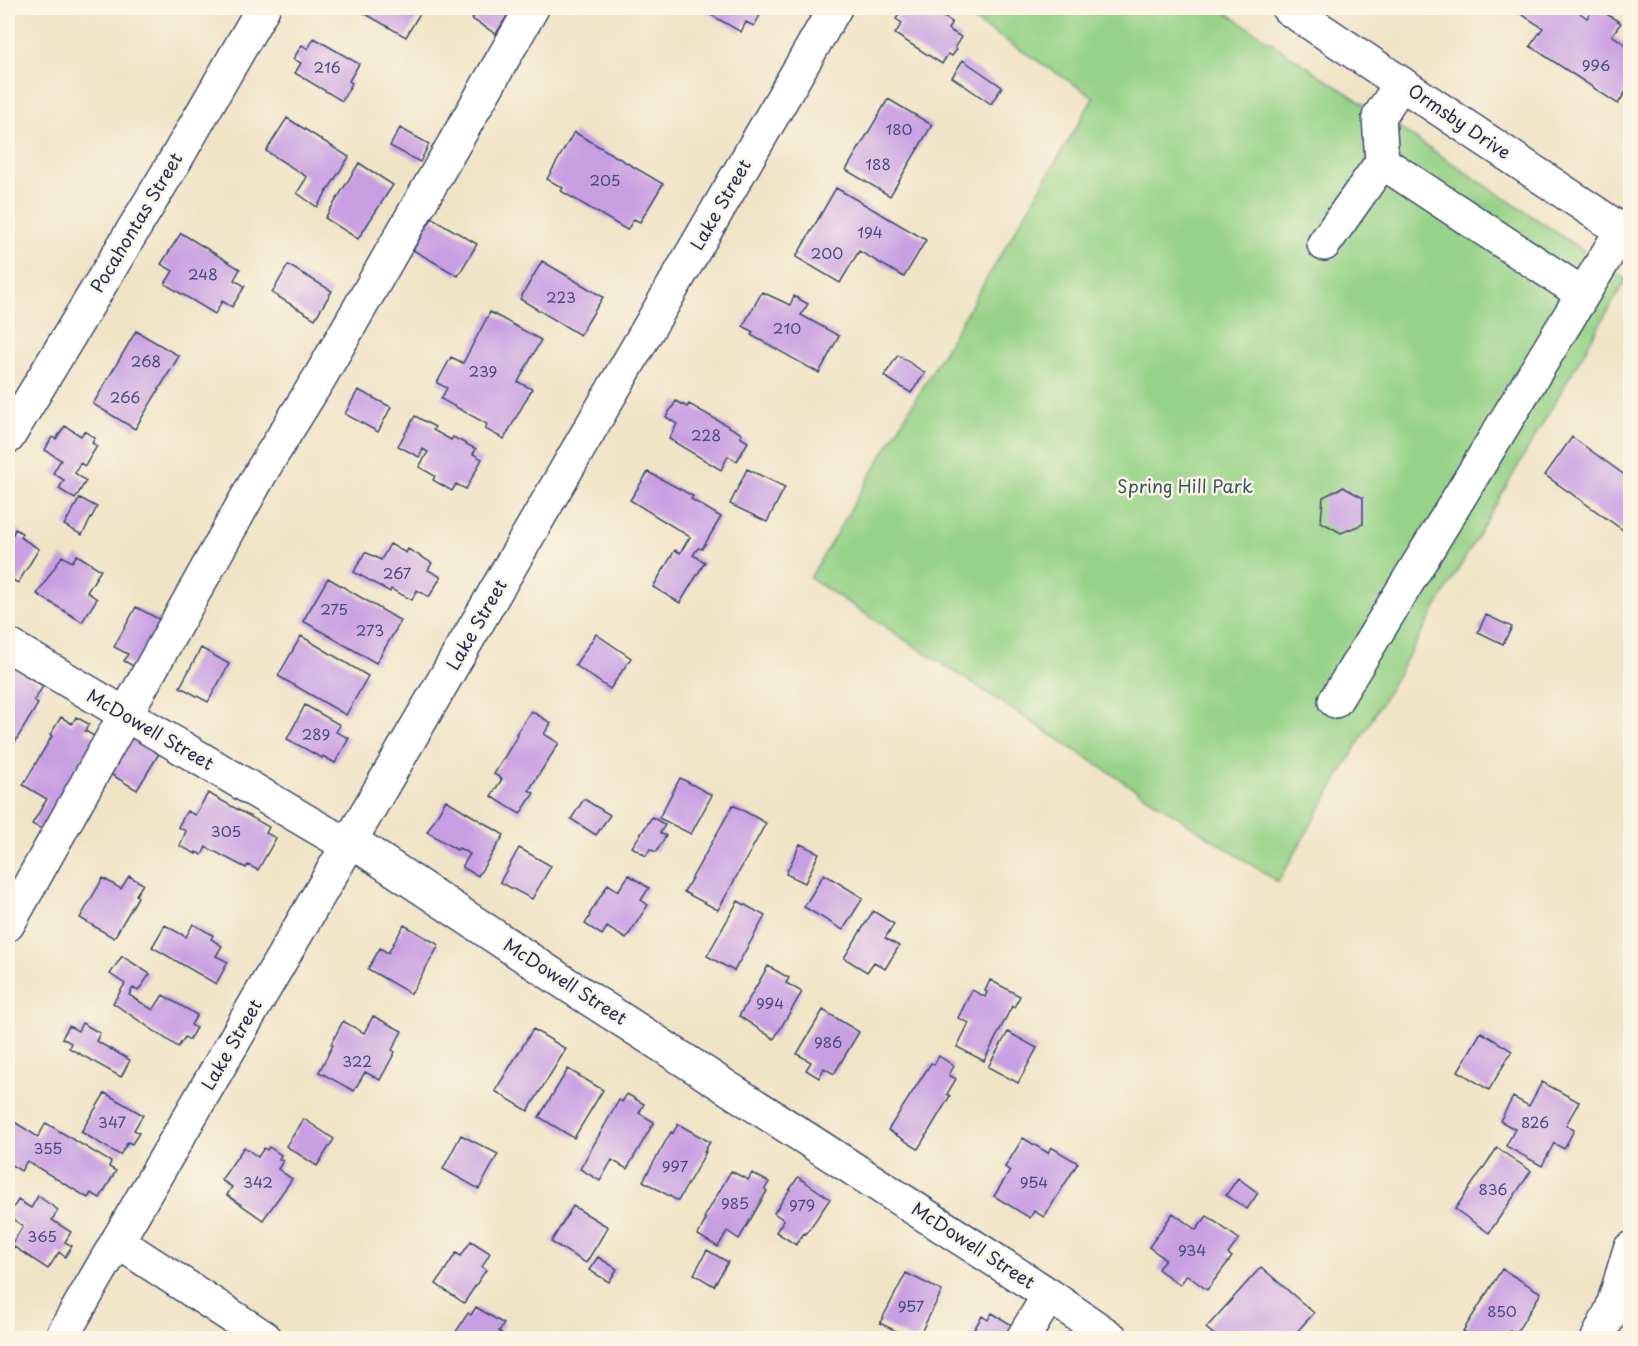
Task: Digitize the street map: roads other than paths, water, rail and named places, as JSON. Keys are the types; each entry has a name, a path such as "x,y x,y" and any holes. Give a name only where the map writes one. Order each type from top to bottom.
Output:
{"street":[{"name":"Pocahontas Street","path":"8,437 176,159 263,8"},
{"path":"8,924 263,469 320,377 532,8"},
{"name":"Lake Street","path":"61,1338 836,8"},
{"name":"Ormsby Drive","path":"1288,8 1626,233"},
{"path":"1324,244 1382,162 1379,117 1401,83"},
{"path":"1382,162 1583,294"},
{"path":"1335,700 1583,294 1626,233"},
{"name":"McDowell Street","path":"8,645 348,845 362,848 568,985 1049,1295 1111,1338"},
{"path":"118,1242 265,1338"},
{"path":"1598,1338 1612,1309 1630,1249"},
{"path":"1023,1338 1049,1295"}],"park label":[{"name":"Spring Hill Park","path":"1185,487"}]}
